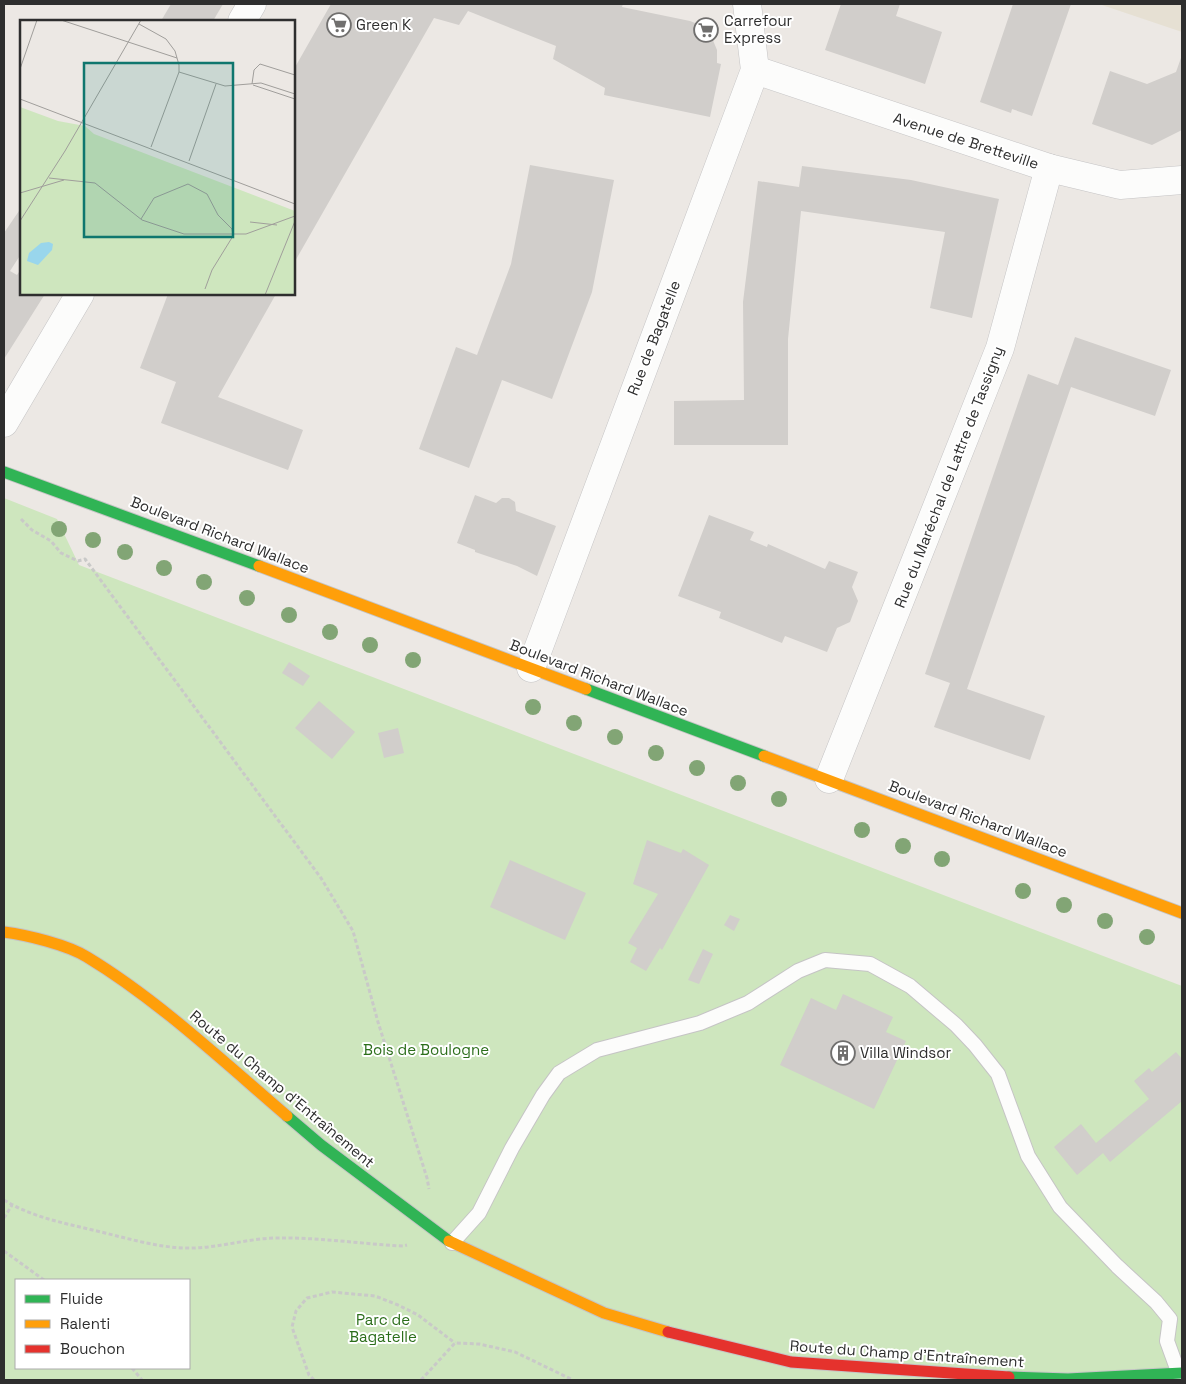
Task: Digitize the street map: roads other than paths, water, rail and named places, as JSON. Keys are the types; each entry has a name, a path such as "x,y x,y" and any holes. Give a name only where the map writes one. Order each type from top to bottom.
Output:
{"street":[{"path":"243,20 252,4"},
{"name":"Rue de Bagatelle","path":"530,668 755,70 747,4"},
{"name":"Avenue de Bretteville","path":"755,70 1049,168 1120,185 1182,180"},
{"name":"Rue du Maréchal de Lattre de Tassigny","path":"829,779 1000,348 1049,168"},
{"path":"4,423 79,295"},
{"name":"Boulevard Richard Wallace","path":"4,472 68,494 1182,913"},
{"name":"Route du Champ d'Entraînement","path":"4,932 26,935 86,956 174,1019 321,1146 452,1242 604,1313 679,1335 791,1362 915,1372 1030,1378 1068,1379 1179,1376"}],"lane":[{"path":"452,1242 479,1213 512,1148 543,1094 559,1073 597,1050 700,1023 748,1003 798,971 825,960 870,964 910,986 937,1009 974,1044 998,1074 1028,1156 1060,1207 1117,1266 1156,1302 1170,1319 1167,1341 1179,1376"}],"place":[{"name":"Green K","path":"339,25"},
{"name":"Carrefour Express","path":"706,30"},
{"name":"Villa Windsor","path":"843,1053"}],"park label":[{"name":"Bois de Boulogne","path":"426,1050"},
{"name":"Parc de Bagatelle","path":"383,1328"}]}
